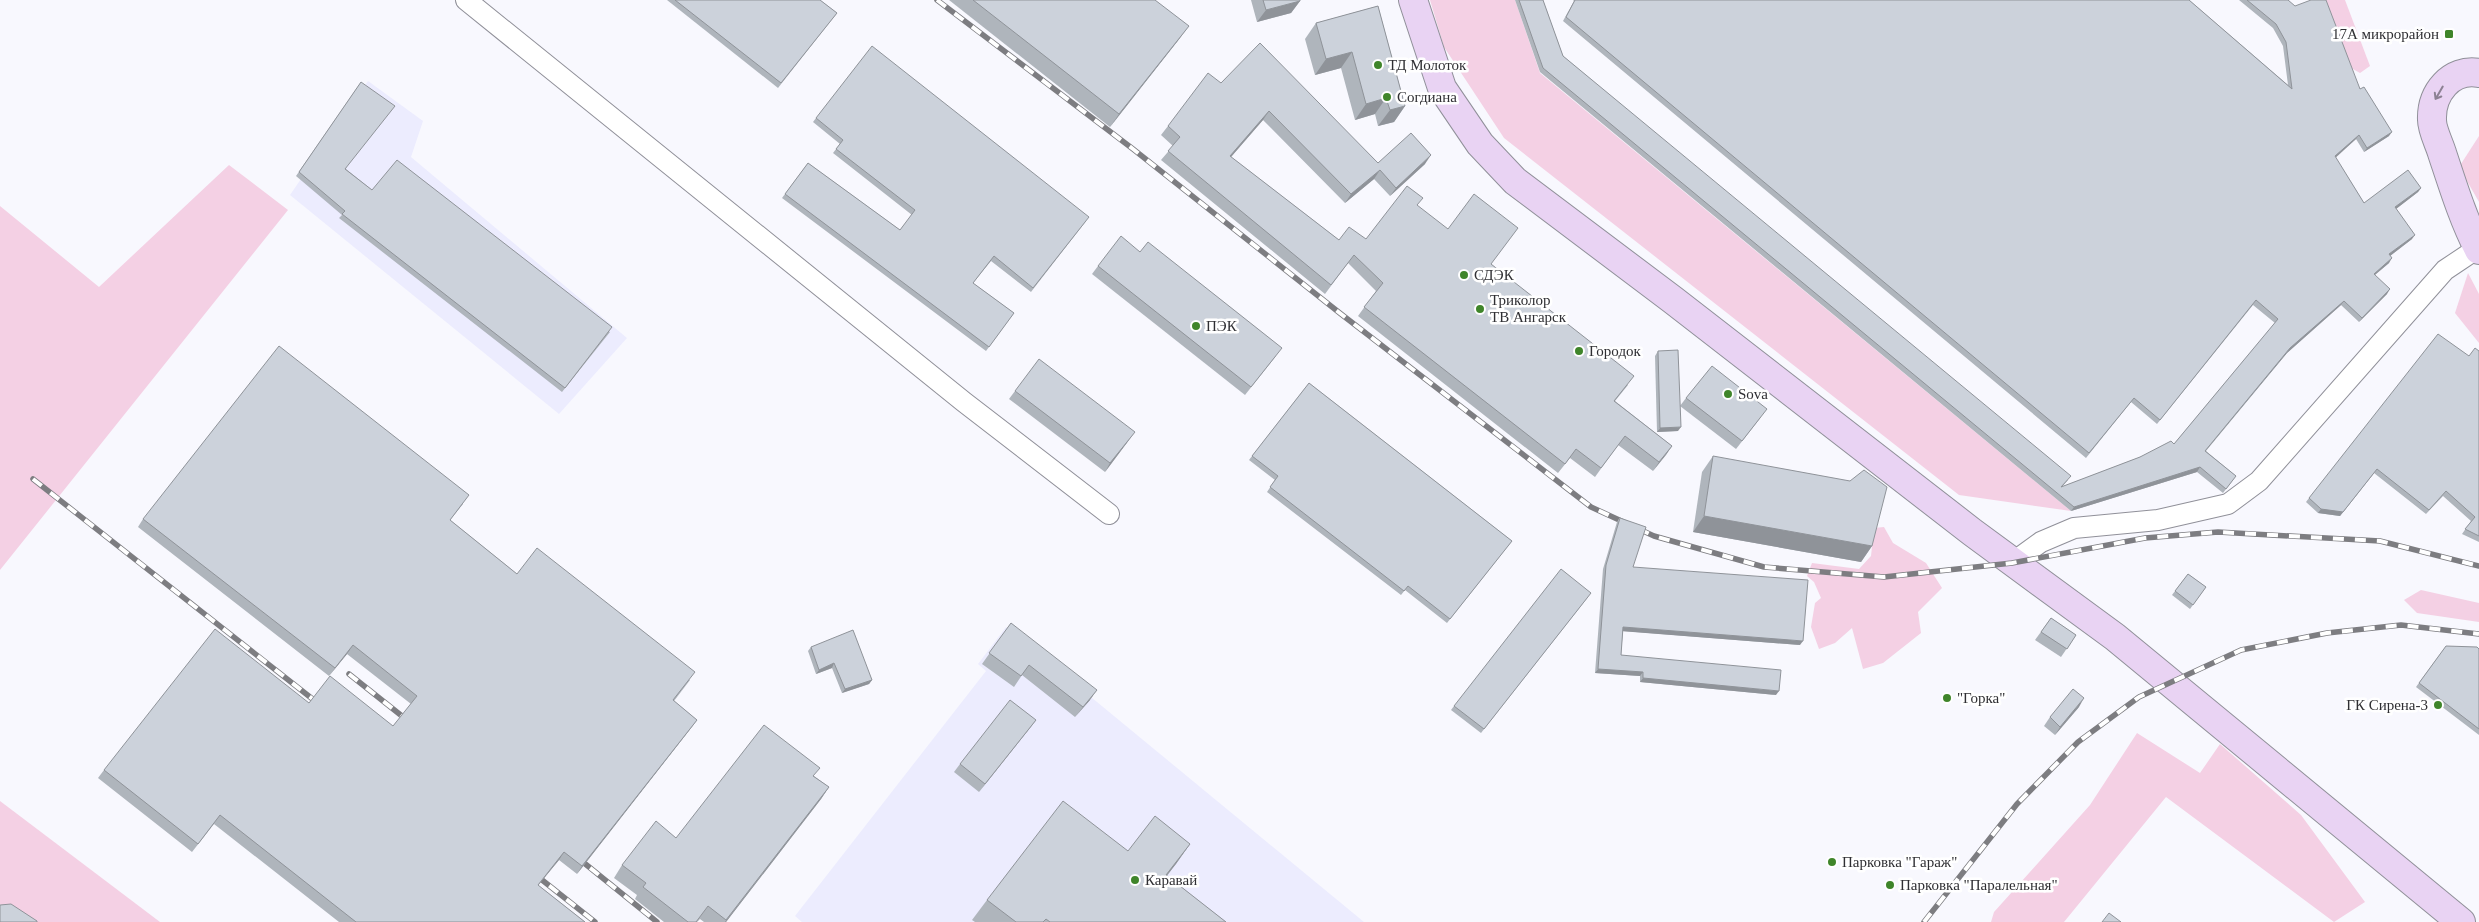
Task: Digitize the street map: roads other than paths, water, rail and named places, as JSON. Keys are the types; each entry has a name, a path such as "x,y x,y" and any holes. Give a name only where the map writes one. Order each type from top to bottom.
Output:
{"street":[{"path":"466,0 964,402 1109,514"},
{"path":"1413,0 1442,88 1480,144 1515,181 1673,300 2012,563 2088,616 2178,687 2461,922"},
{"path":"2012,563 2041,542 2074,528 2158,520 2228,504 2259,481 2445,270 2478,249 2465,222 2432,121 2435,98 2446,81 2462,73 2479,73"}],"railway":[{"path":"937,0 1133,149 1341,314 1591,507 1654,536 1764,567 1884,577 2012,563 2145,538 2218,532 2380,541 2479,566"},
{"path":"33,479 324,708"},
{"path":"1924,922 2017,804 2078,742 2139,697 2241,650 2327,633 2401,625 2479,634"},
{"path":"349,674 412,724"},
{"path":"573,854 657,922"},
{"path":"532,872 595,922"}],"place":[{"name":"17А микрорайон","path":"2449,34"},
{"name":"ТД Молоток","path":"1378,65"},
{"name":"Согдиана","path":"1387,97"},
{"name":"СДЭК","path":"1464,275"},
{"name":"Триколор ТВ Ангарск","path":"1480,309"},
{"name":"ПЭК","path":"1196,326"},
{"name":"Городок","path":"1579,351"},
{"name":"Sova","path":"1728,394"},
{"name":"\"Горка\"","path":"1947,698"},
{"name":"ГК Сирена-3","path":"2438,705"},
{"name":"Парковка \"Гараж\"","path":"1832,862"},
{"name":"Каравай","path":"1135,880"},
{"name":"Парковка \"Паралельная\"","path":"1890,885"}]}
